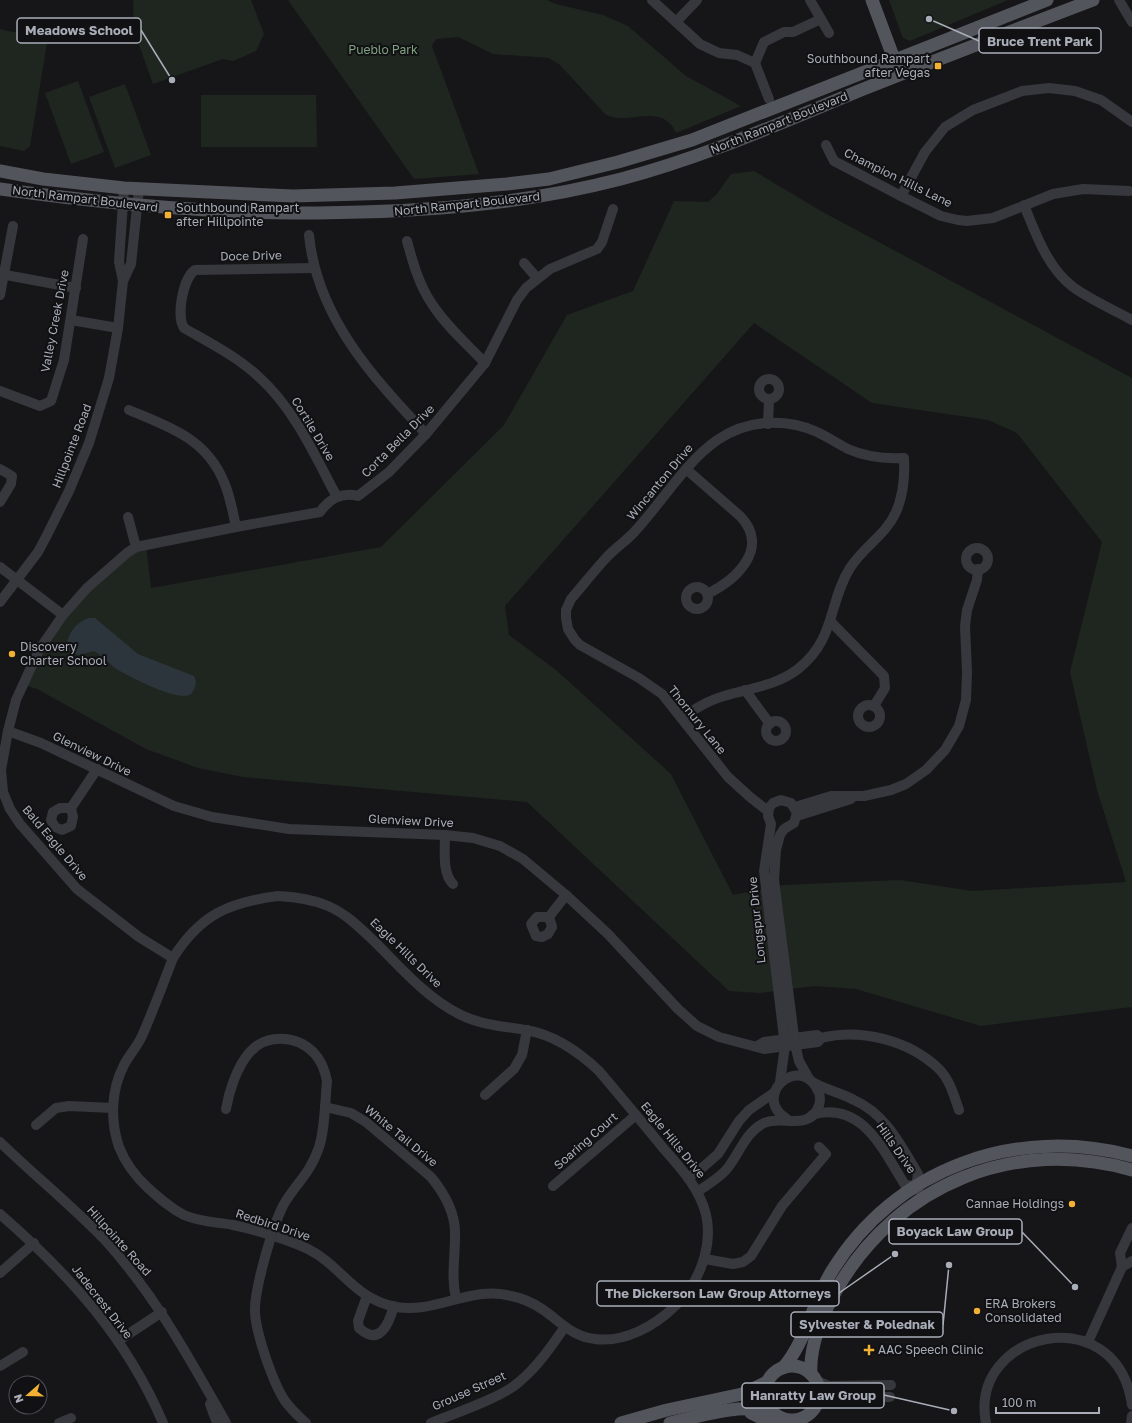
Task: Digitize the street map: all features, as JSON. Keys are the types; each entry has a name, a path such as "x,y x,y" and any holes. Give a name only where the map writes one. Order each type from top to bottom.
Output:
{"main road":[{"path":"872,0 900,75"},
{"name":"North Rampart Boulevard","path":"0,171 43,179 124,188 293,196 395,193 549,179 581,172 669,148 692,140 1047,0"},
{"name":"North Rampart Boulevard","path":"0,189 123,205 210,211 362,213 509,202 552,195 623,178 675,163 1093,0"},
{"path":"549,179 552,195"},
{"path":"621,1423 667,1410 742,1394 767,1382 774,1373 783,1368 798,1349 819,1294 844,1253 873,1219 916,1186 943,1171 978,1158 1025,1148 1078,1146 1132,1156"},
{"path":"670,1423 717,1411 738,1409 759,1408 777,1419 794,1420 811,1414 818,1394 813,1377 811,1355 820,1326 830,1302 846,1273 878,1233 901,1213 945,1185 970,1174 1007,1164 1030,1160 1055,1159 1089,1161 1132,1170"},
{"path":"783,1368 799,1367 813,1377"},
{"path":"767,1382 765,1398 777,1419"}],"street":[{"path":"652,0 700,44 719,53 737,55 755,63"},
{"path":"676,22 697,0"},
{"path":"810,0 829,33"},
{"path":"1119,0 1132,22"},
{"path":"769,99 755,63 764,42 784,32 793,32 821,19"},
{"path":"901,196 925,152 945,127 973,110 1022,92 1049,88 1075,91 1101,100 1132,122"},
{"name":"Champion Hills Lane","path":"826,145 834,161 941,216 967,221 993,218 1053,194 1083,189 1129,191"},
{"name":"Hillpointe Road","path":"124,188 119,262 124,281"},
{"name":"Hillpointe Road","path":"0,602 38,552 54,522 89,444 109,378 118,328 124,281 132,264 139,189"},
{"path":"1024,205 1043,249 1061,275 1072,286 1132,320"},
{"name":"Corta Bella Drive","path":"338,497 347,494 358,496 368,490 389,472 426,434 485,363 517,300 536,278 550,269 597,249 602,242 613,209"},
{"path":"0,295 2,274 13,226"},
{"path":"309,234 314,268 327,302 351,346 381,384 426,434"},
{"name":"Valley Creek Drive","path":"0,391 40,406 51,401 62,367 71,320 83,239"},
{"path":"407,241 415,267 432,304 447,324 485,363"},
{"path":"524,263 536,278"},
{"name":"Doce Drive","path":"182,325 180,320 185,282 189,274 195,270 314,268"},
{"path":"2,274 76,288"},
{"path":"71,320 118,328"},
{"name":"Cortile Drive","path":"182,325 238,360 260,377 276,394 293,416 338,497"},
{"path":"768,424 769,399"},
{"path":"129,410 178,431 193,441 205,452 216,466 224,482 236,527"},
{"name":"Wincanton Drive","path":"566,622 566,610 571,599 606,558 636,530 701,452 722,437 746,427 768,424 784,424 809,429 847,448 869,456 892,459 904,458 904,484 896,513 884,530 859,555 849,569 831,622"},
{"path":"0,469 12,476 11,484 0,502"},
{"path":"686,469 740,516 748,525 751,536 749,554 738,573 728,583 707,594"},
{"path":"0,567 63,615 87,588 108,568 136,547 320,512 326,504 338,497"},
{"path":"128,517 136,547"},
{"path":"768,810 773,803 781,800 789,801 796,812 858,796 891,790 915,778 936,761 953,738 961,720 966,700 967,672 965,626 967,610 977,580 978,569"},
{"name":"Bald Eagle Drive","path":"63,615 39,650 22,684 8,731 1,770 3,792 10,809 20,824 77,889 139,937 174,958"},
{"name":"Thornury Lane","path":"566,622 570,633 577,642 651,686 671,704 709,756 728,777 750,797 768,810"},
{"path":"681,718 713,700 779,681 798,669 820,644 831,622 884,676 885,688 874,706"},
{"path":"745,690 770,724"},
{"name":"Glenview Drive","path":"8,731 41,743 133,788 174,806 212,818 289,829 445,835 473,838 500,846 523,859 566,895 608,934 697,1026 719,1038 757,1046 764,1042 790,1042 817,1035 821,1038 830,1035 868,1035 909,1047 939,1069 950,1084 959,1110"},
{"path":"71,808 97,770"},
{"name":"Longspur Drive","path":"768,810 768,816 772,824 765,858 764,884 790,1042 799,1061 811,1080"},
{"name":"Longspur Drive","path":"780,1082 790,1042 774,880 775,857 780,835 784,829 794,823 796,812"},
{"path":"445,835 445,860 450,881 453,884"},
{"path":"549,917 566,895"},
{"name":"Eagle Hills Drive","path":"174,958 181,946 199,926 223,909 249,900 278,896 303,898 329,906 354,922 436,1001 460,1014 485,1024 528,1030 548,1036 567,1045 583,1056 599,1071 688,1178 702,1200 707,1220 708,1240 705,1259"},
{"name":"Redbird Drive","path":"174,958 140,1040 118,1078 113,1108 114,1128 120,1149 129,1166 142,1182 168,1206 184,1215 202,1221 233,1225 272,1236 308,1249 331,1264 357,1290 378,1302 415,1309 433,1306 456,1298 482,1293 510,1295 534,1304 564,1328 594,1340 611,1340 627,1336 642,1330 670,1312 682,1300 696,1281 705,1259"},
{"path":"485,1095 514,1069 522,1055 528,1030"},
{"path":"226,1109 228,1098 243,1060 258,1045 277,1039 298,1042 314,1053 320,1061 327,1081 325,1107 318,1149 308,1172 284,1204 272,1236 255,1294 256,1328 276,1383 284,1400 295,1414 306,1423"},
{"name":"Hills Drive","path":"780,1082 793,1076 811,1080 830,1091 854,1099 881,1119 895,1136 918,1174 916,1186 923,1198"},
{"path":"811,1080 818,1089 820,1101 812,1116"},
{"path":"780,1082 775,1092 775,1106 779,1114 787,1119"},
{"path":"688,1178 718,1154 739,1121 749,1110 775,1092"},
{"path":"36,1125 56,1108 69,1106 113,1108"},
{"name":"White Tail Drive","path":"325,1107 351,1113 366,1122 431,1177 440,1188 448,1202 456,1234 452,1284 456,1298"},
{"name":"Hills Drive","path":"696,1192 726,1170 756,1128 769,1121 787,1119 800,1121 825,1112 837,1112 847,1115 862,1124 877,1140 905,1185 916,1186"},
{"name":"Soaring Court","path":"553,1186 636,1115"},
{"name":"Hillpointe Road","path":"0,1142 104,1239 133,1273 162,1312 226,1423"},
{"path":"705,1259 733,1264 743,1262 751,1256 782,1206 826,1154 819,1147"},
{"name":"Jadecrest Drive","path":"0,1214 34,1243 62,1271 99,1314 118,1341 141,1379 163,1423"},
{"path":"1088,1342 1122,1267 1120,1253 1132,1228"},
{"path":"0,1273 34,1243"},
{"path":"1122,1267 1132,1261"},
{"path":"367,1296 358,1321 359,1328 370,1335 378,1334 384,1330 394,1306"},
{"path":"118,1341 162,1312"},
{"name":"Grouse Street","path":"430,1423 507,1390 519,1382 539,1363 564,1328"},
{"path":"986,1423 986,1399 991,1381 1005,1360 1014,1352 1030,1343 1048,1338 1068,1338 1088,1342 1109,1356 1119,1368 1129,1390 1132,1405"},
{"path":"0,1366 23,1352"},
{"name":"Hillpointe Road","path":"198,1374 217,1423"},
{"path":"813,1377 829,1386 891,1384"},
{"path":"811,1414 836,1397 890,1396"},
{"path":"1131,1423 1132,1416"},
{"path":"60,1423 71,1418"}],"green space":[{"path":"133,0 251,0 264,34 256,51 233,61 223,59 153,84 134,31"},
{"name":"Pueblo Park","path":"288,0 547,0 556,4 603,15 628,26 686,76 741,106 676,133 670,123 662,118 644,116 624,118 605,114 560,65 549,58 493,54 458,37 436,39 432,46 479,174 414,179"},
{"path":"889,0 1008,0 910,41 903,38"},
{"path":"0,29 24,33 49,31 30,146 24,151 0,146"},
{"path":"78,81 104,152 71,164 45,93"},
{"path":"125,84 151,155 115,168 89,97"},
{"path":"201,95 316,95 317,147 201,147"},
{"path":"754,171 821,211 1132,378 1132,1007 981,1026 856,989 814,986 760,993 729,991 527,802 243,777 198,768 146,749 37,689 22,684 87,588 146,545 151,588 381,547 504,425 567,315 633,291 674,201 708,202 716,195 731,174","holes":["754,323 872,403 988,420 1017,433 1102,542 1070,672 1097,790 1126,882 972,891 900,880 784,885 733,895 671,774 556,670 509,635 505,606"]}],"shaded area":[{"path":"88,618 95,618 138,654 194,676 196,682 192,693 185,696 177,695 155,688 118,670 94,651 79,655 72,653 67,646 69,636 76,626"}],"place":[{"name":"Bruce Trent Park","path":"929,19"},
{"name":"Southbound Rampart after Vegas","path":"938,66"},
{"name":"Meadows School","path":"172,80"},
{"name":"Southbound Rampart after Hillpointe","path":"168,215"},
{"name":"Discovery Charter School","path":"12,654"},
{"name":"Cannae Holdings","path":"1072,1204"},
{"name":"The Dickerson Law Group Attorneys","path":"895,1254"},
{"name":"Sylvester & Polednak","path":"949,1265"},
{"name":"Boyack Law Group","path":"1075,1287"},
{"name":"ERA Brokers Consolidated","path":"977,1311"},
{"name":"AAC Speech Clinic","path":"869,1350"},
{"name":"Hanratty Law Group","path":"954,1411"}]}
